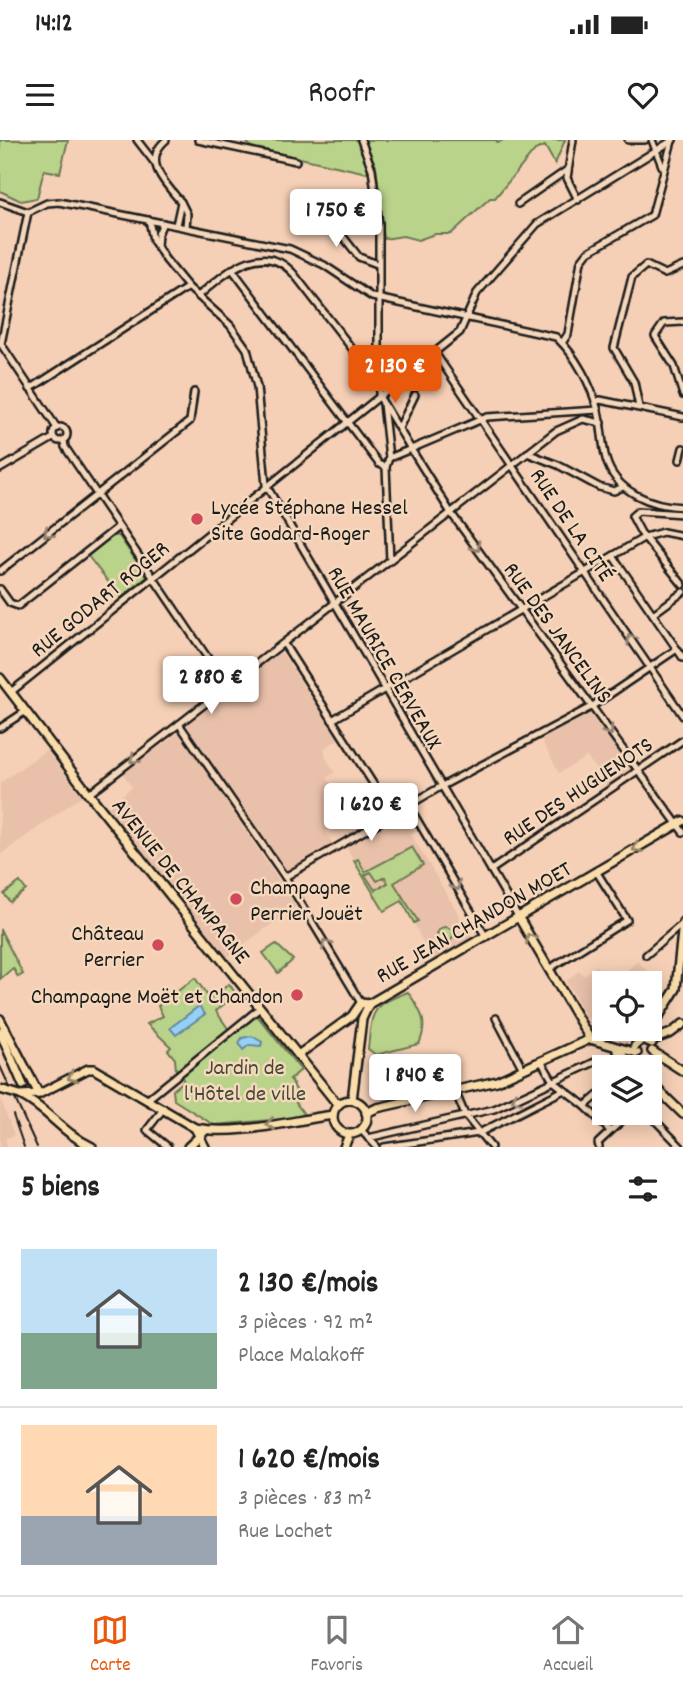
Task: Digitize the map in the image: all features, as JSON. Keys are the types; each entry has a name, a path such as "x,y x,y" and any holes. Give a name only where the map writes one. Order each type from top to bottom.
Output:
{"main road":[{"name":"AVENUE DE CHAMPAGNE","path":"0,678 89,794 338,1105"},
{"name":"RUE JEAN CHANDON MOET","path":"298,1055 352,1016 365,1003 486,937 596,871 681,826"},
{"path":"519,918 590,1038 646,1056 652,1051"},
{"path":"662,1011 676,989 682,923"},
{"path":"352,1100 365,1003"},
{"path":"352,1016 362,1019"},
{"path":"0,1019 39,1094 37,1104"},
{"path":"662,1036 683,1024"},
{"path":"0,1032 23,1085"},
{"path":"366,1113 377,1108 497,1081 590,1038"},
{"path":"636,1055 641,1041"},
{"path":"649,1041 652,1051 683,1071"},
{"path":"614,1047 622,1055"},
{"path":"20,1095 39,1094 91,1068 148,1098 201,1131 332,1115"},
{"path":"20,1095 31,1079"},
{"path":"0,1089 37,1104 61,1130 92,1147"},
{"path":"662,1094 683,1114"},
{"path":"344,1147 349,1135 361,1130 366,1123 366,1113 361,1104 352,1100 338,1105 332,1115 335,1126 349,1135"},
{"path":"42,1115 60,1135 83,1147"},
{"path":"188,1147 201,1131"},
{"path":"201,1131 205,1147"}],"street":[{"path":"137,140 187,211 186,227"},
{"path":"154,162 156,152 166,140"},
{"path":"198,140 296,161"},
{"path":"361,140 372,169 379,224 379,396"},
{"path":"573,140 567,170 569,184 578,200"},
{"path":"628,140 645,140"},
{"path":"652,140 659,150 664,175"},
{"path":"562,343 568,334 581,261 587,252 648,219 655,210 672,140"},
{"name":"RUE GODART ROGER","path":"11,692 460,332 477,293 537,225 672,140"},
{"path":"659,150 668,155"},
{"path":"646,158 662,166"},
{"path":"518,204 567,170"},
{"path":"0,202 28,212 47,203 59,202 290,248 324,264 377,299 547,334 562,343 595,402 606,460 623,487 642,498 683,507"},
{"path":"176,225 181,202"},
{"path":"316,202 359,257 377,264"},
{"path":"28,212 1,344 57,428 66,432 65,447 228,688"},
{"path":"149,220 150,234 157,246 188,286 230,325 250,356 257,387 266,485"},
{"path":"157,246 163,223"},
{"path":"198,296 232,269 260,257 275,259 285,265 378,382"},
{"path":"639,407 634,382 614,348 632,277 646,265 666,274 682,266"},
{"path":"232,269 379,464 386,467"},
{"path":"30,389 188,286"},
{"path":"683,322 664,323 655,336 674,366 683,395"},
{"name":"RUE DE LA CITÉ","path":"435,353 683,716"},
{"path":"0,571 190,421 194,392"},
{"path":"399,428 415,395"},
{"name":"RUE DES JANCELINS","path":"379,396 451,513 681,826"},
{"path":"595,402 600,400 683,417"},
{"path":"384,402 389,457 386,467 390,561"},
{"path":"389,457 481,419 597,410"},
{"path":"89,794 556,431 587,419 600,423"},
{"path":"0,469 53,438 57,428"},
{"path":"53,438 64,440"},
{"path":"680,460 683,448"},
{"path":"527,453 558,464 599,487 614,491 623,487"},
{"name":"RUE MAURICE CERVEAUX","path":"266,485 519,918"},
{"path":"683,514 638,511 632,516 645,537 683,584"},
{"path":"0,589 10,603 18,606 118,527"},
{"path":"332,720 645,537 663,532 683,536"},
{"path":"613,556 683,658"},
{"path":"653,614 683,592"},
{"path":"284,645 393,815"},
{"path":"285,877 442,786 591,707 677,649"},
{"path":"0,728 26,710"},
{"path":"179,724 285,877 365,1003"},
{"name":"RUE DES HUGUENOTS","path":"491,870 683,740"},
{"path":"409,806 486,937"},
{"path":"549,969 627,920 596,871"},
{"path":"646,955 682,923"},
{"path":"148,1098 260,1008"},
{"path":"496,1018 523,1069"},
{"path":"541,1061 553,1081 585,1106 610,1131"},
{"path":"368,1138 494,1109 592,1064"},
{"path":"384,1147 479,1133 564,1090"},
{"path":"456,1091 465,1115 490,1145"},
{"path":"585,1106 592,1100"},
{"path":"164,1108 147,1130 168,1147"},
{"path":"599,1147 598,1143 617,1125"},
{"path":"660,1125 682,1146"},
{"path":"361,1130 377,1147"},
{"path":"480,1147 490,1145"}],"shaded area":[{"path":"280,650 339,739 324,748 326,758 335,772 327,778 350,811 326,832 333,844 285,876 184,727"},
{"path":"590,714 632,768 607,786 587,757 559,773 541,739"},
{"path":"179,732 296,906 226,958 108,807 132,787 123,774"},
{"path":"46,750 82,796 0,855 0,783"},
{"path":"409,812 419,829 411,834 474,940 434,963 402,901 384,911 346,847"},
{"path":"638,961 647,971 626,971"},
{"path":"596,965 602,971 592,971 592,1026 566,981 579,971 584,976"},
{"path":"0,1097 14,1135 5,1139 8,1147 0,1147"}],"green space":[{"path":"0,140 68,140 60,173 44,170 37,198 21,201 0,191"},
{"path":"245,140 358,140 369,159 367,173 251,147"},
{"path":"364,140 496,140 498,143 503,140 565,140 555,164 545,146 535,150 495,198 490,198 451,234 435,234 418,240 403,236 384,239 376,166"},
{"path":"113,535 119,536 147,577 121,598 88,556"},
{"path":"412,847 423,865 394,883 418,921 414,923 402,901 384,911 354,861 358,859 365,872","holes":["371,872 377,881 385,877 388,883 375,890 365,875"]},
{"path":"20,882 26,890 10,902 4,894"},
{"path":"445,927 451,929 451,941 445,943 439,941 437,935 439,929"},
{"path":"0,929 23,974 18,977 13,968 0,979"},
{"path":"276,944 293,960 278,973 263,953"},
{"path":"195,978 210,999 229,984 236,994 216,1011 229,1030 176,1071 175,1059 168,1050 171,1047 147,1024 163,1016 158,1006"},
{"path":"408,992 422,1017 423,1029 419,1044 376,1055 368,1049 376,1011 387,1001"},
{"name":"Jardin de l'Hôtel de ville","path":"256,1014 301,1070 290,1079 301,1099 296,1103 306,1117 214,1125 174,1100 173,1090 184,1081 180,1075"}],"water":[{"path":"199,1006 205,1014 176,1035 170,1028"},
{"path":"252,1036 262,1042 261,1046 249,1045 243,1050 239,1043 242,1038"}],"railway":[{"path":"0,1066 37,1147"},
{"path":"13,1115 24,1147"}],"place":[{"name":"Lycée Stéphane Hessel Site Godard-Roger","path":"197,519"},
{"name":"Champagne Perrier Jouët","path":"236,899"},
{"name":"Château Perrier","path":"158,945"},
{"name":"Champagne Moët et Chandon","path":"297,995"}]}
